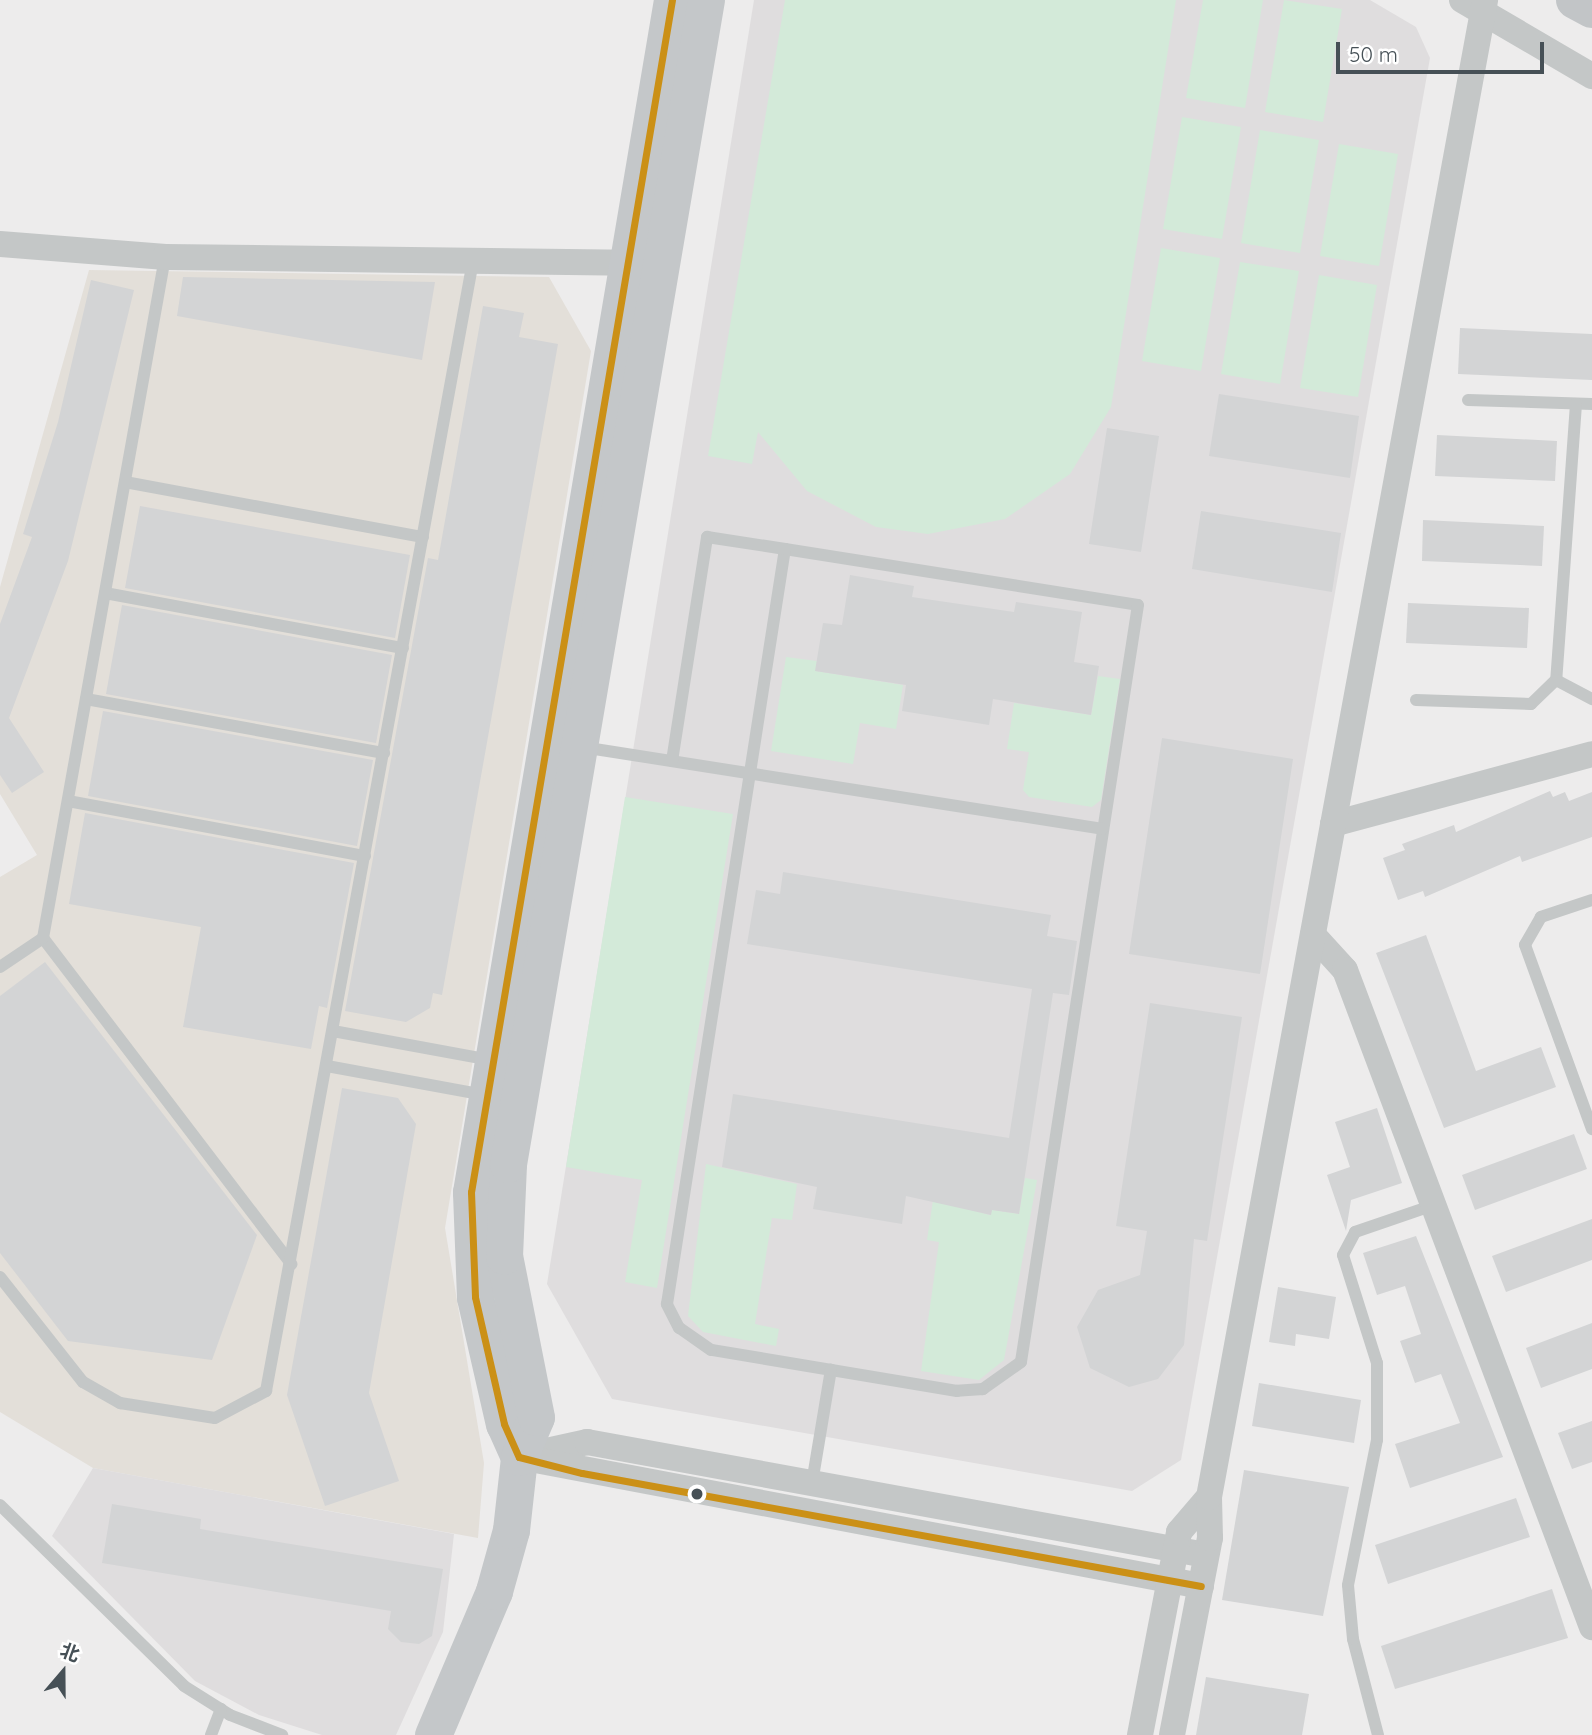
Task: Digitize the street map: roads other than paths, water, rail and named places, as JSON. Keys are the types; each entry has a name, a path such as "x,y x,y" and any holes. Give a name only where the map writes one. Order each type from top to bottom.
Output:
{"main road":[{"path":"1575,0 1592,9"}],"street":[{"path":"519,1457 504,1424 471,1258 471,1192 672,0"},
{"path":"433,1735 494,1591 511,1530 519,1457 536,1417 508,1291 505,1195 706,0"},
{"path":"1172,1735 1206,1555 1209,1497 1333,824 1476,4 1592,76"},
{"path":"0,244 165,257 627,263"},
{"path":"1333,824 1592,754"},
{"path":"1313,935 1345,970 1592,1627"},
{"path":"519,1457 587,1442 1206,1555"},
{"path":"519,1457 1201,1586"},
{"path":"1140,1735 1179,1532 1209,1497"}],"lane":[{"path":"0,967 43,938 165,257"},
{"path":"0,1277 83,1382 139,1410 196,1419 234,1413 266,1391 473,261"},
{"path":"1468,400 1592,404"},
{"path":"1416,699 1531,704 1556,680 1576,404"},
{"path":"125,482 423,537"},
{"path":"672,761 707,537 785,549 1138,605 1021,1362 1005,1379 970,1391 711,1349 688,1337 667,1304 785,549"},
{"path":"105,593 403,648"},
{"path":"1556,680 1592,699"},
{"path":"86,699 384,753"},
{"path":"579,746 1103,829"},
{"path":"68,801 365,856"},
{"path":"1592,900 1541,917 1525,944 1592,1129"},
{"path":"43,938 291,1264"},
{"path":"334,1031 489,1078"},
{"path":"327,1066 489,1078"},
{"path":"1378,1735 1353,1639 1348,1585 1377,1440 1377,1363 1343,1255 1355,1232 1434,1205"},
{"path":"812,1483 831,1370"},
{"path":"0,1505 184,1686 221,1709 282,1735"},
{"path":"211,1735 221,1709"}]}
